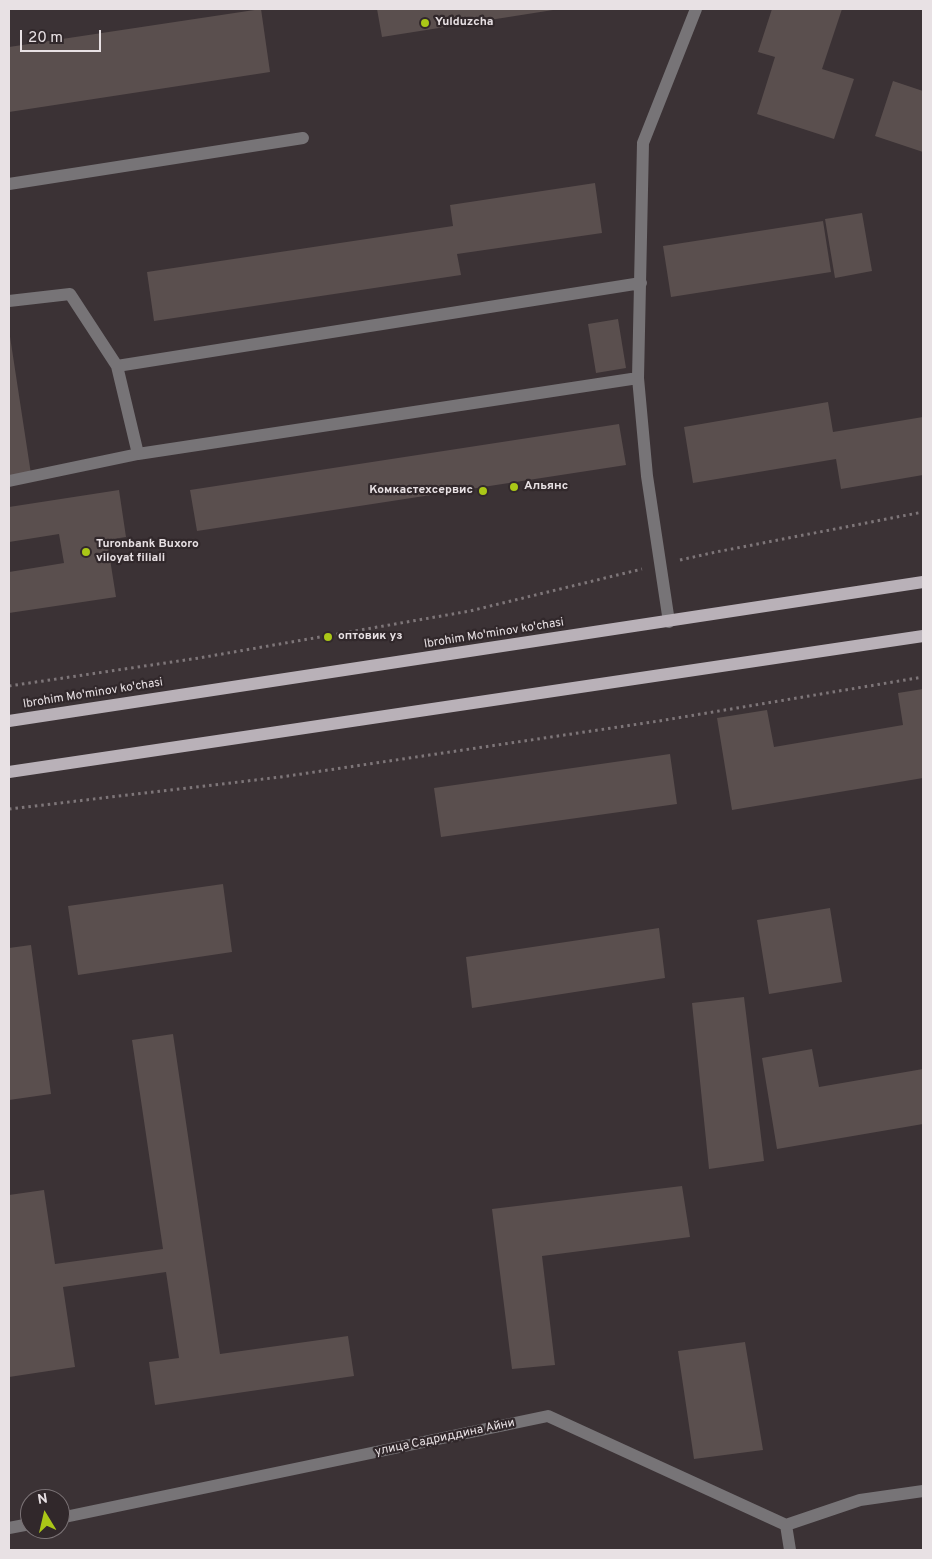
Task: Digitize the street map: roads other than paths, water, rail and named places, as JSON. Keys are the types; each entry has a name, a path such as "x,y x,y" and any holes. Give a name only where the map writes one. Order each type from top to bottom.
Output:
{"main road":[{"name":"Ibrohim Mo'minov ko'chasi","path":"9,721 923,582"},
{"path":"9,772 923,636"}],"street":[{"path":"669,622 647,476 638,378 643,143 696,9"},
{"path":"9,184 303,138"},
{"path":"117,366 641,283"},
{"path":"9,301 70,294 117,366 138,454"},
{"path":"9,481 138,454 638,378"},
{"name":"улица Садриддина Айни","path":"70,1516 548,1416 786,1525"},
{"path":"790,1550 786,1525 860,1500 923,1491"}],"place":[{"name":"Yulduzcha","path":"425,23"},
{"name":"Альянс","path":"514,487"},
{"name":"Комкастехсервис","path":"483,491"},
{"name":"Turonbank Buxoro viloyat filiali","path":"86,552"},
{"name":"оптовик уз","path":"328,637"}]}
